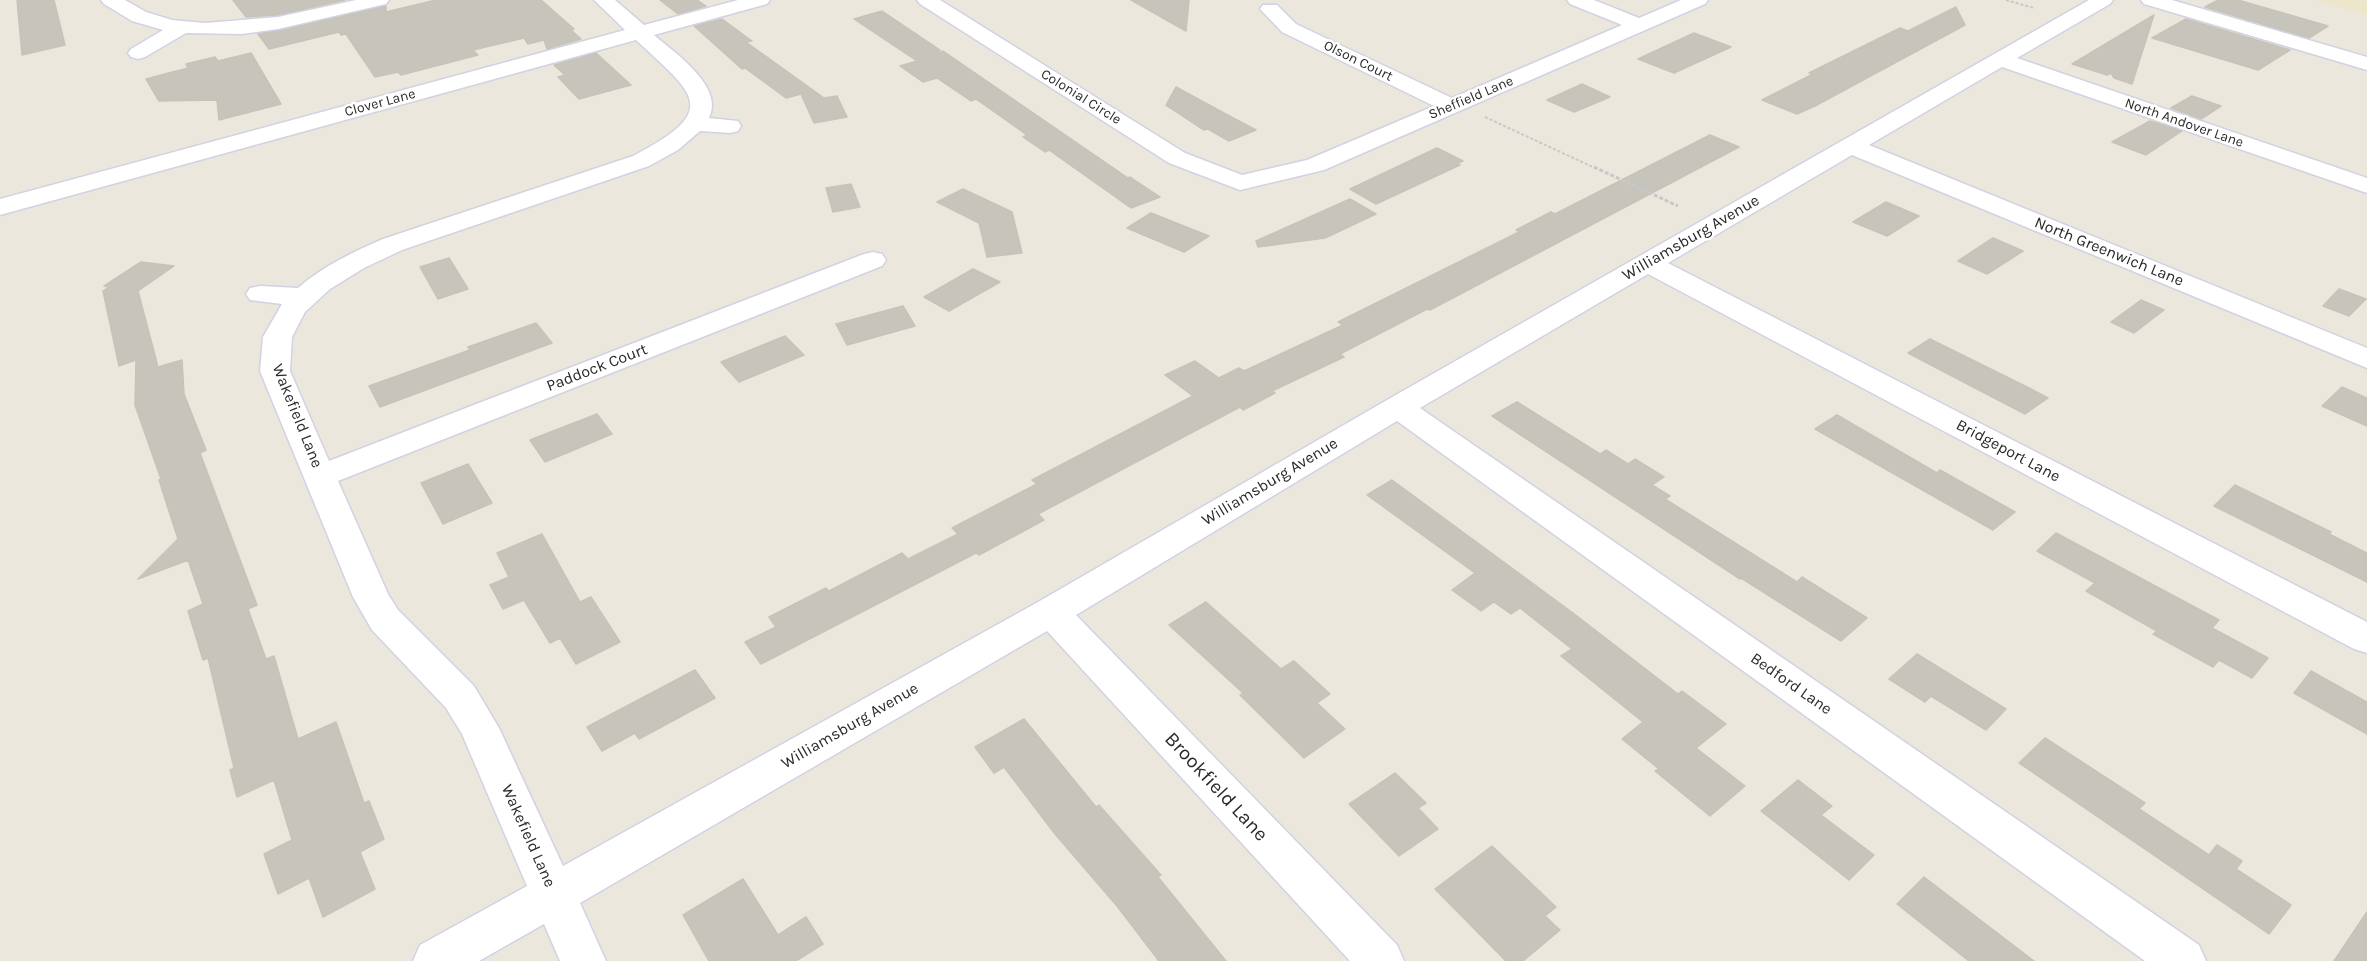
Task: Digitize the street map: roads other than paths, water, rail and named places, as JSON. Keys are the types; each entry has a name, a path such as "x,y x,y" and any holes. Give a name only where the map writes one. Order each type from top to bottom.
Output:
{"street":[{"path":"111,0 138,17 182,27 207,28 259,25 309,17 379,0"},
{"path":"604,0 690,78 699,90 702,104 694,124 730,126"},
{"name":"Clover Lane","path":"0,207 760,0"},
{"name":"Colonial Circle","path":"927,0 1177,158 1240,183"},
{"path":"1577,0 1639,25"},
{"name":"Sheffield Lane","path":"1240,183 1302,170 1698,0"},
{"name":"Williamsburg Avenue","path":"436,961 1051,612 1398,407 2103,0"},
{"path":"2151,0 2367,64"},
{"name":"Olson Court","path":"1270,9 1289,28 1452,106"},
{"path":"138,53 182,27"},
{"name":"North Andover Lane","path":"2002,60 2367,186"},
{"name":"Wakefield Lane","path":"583,961 479,728 460,697 384,620 371,597 275,371 273,356 278,334 304,297 350,263 406,238 641,161 682,136 694,124"},
{"name":"North Greenwich Lane","path":"1852,146 2367,359"},
{"name":"Paddock Court","path":"321,476 873,260"},
{"name":"Bridgeport Lane","path":"1648,263 2367,639"},
{"path":"260,294 304,297"},
{"name":"Bedford Lane","path":"1398,407 2183,961"},
{"name":"Brookfield Lane","path":"1051,612 1382,961"}]}
